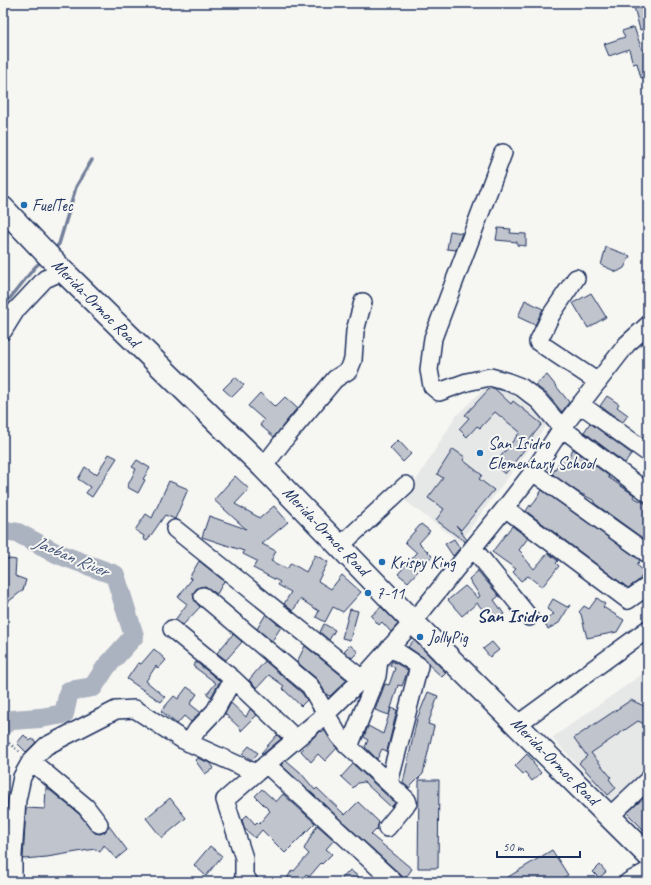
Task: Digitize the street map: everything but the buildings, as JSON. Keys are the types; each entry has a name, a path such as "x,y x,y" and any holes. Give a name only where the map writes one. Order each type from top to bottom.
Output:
{"highway":[{"name":"Merida-Ormoc Road","path":"3,208 60,268 263,466 413,622 518,724 648,855"}],"street":[{"path":"503,153 433,338 429,370 432,386 439,392 467,382 490,377 521,387 539,401 562,428 648,493"},
{"path":"3,331 16,310 45,278 60,268"},
{"path":"576,278 551,316 538,342 598,382"},
{"path":"263,466 335,379 349,370 353,360 355,331 363,302"},
{"path":"249,882 244,875 244,858 225,800 327,713 362,679 413,622 533,472 562,428 627,344 648,325"},
{"path":"580,404 648,453"},
{"path":"533,472 648,554"},
{"path":"340,546 406,485"},
{"path":"505,508 628,600 648,586"},
{"path":"175,529 362,679"},
{"path":"473,548 529,617"},
{"path":"203,596 310,686 340,736 350,748 407,800 408,803 386,828"},
{"path":"172,629 233,679 296,739"},
{"path":"518,724 648,629"},
{"path":"389,783 419,666 390,647"},
{"path":"350,748 377,676 379,660"},
{"path":"189,743 197,730 215,711 233,679"},
{"path":"13,882 13,855 17,800 22,777 31,760 46,746 116,710 135,709 189,743 261,769 394,882"},
{"path":"31,760 86,807 99,824"},
{"path":"610,816 648,780"},
{"path":"628,882 648,871"}],"path":[{"path":"3,738 31,760"}],"shaded area":[{"name":"San Isidro Elementary School","path":"493,380 549,422 460,542 404,500 456,416"},
{"path":"648,670 648,838 552,738"}],"waterway":[{"path":"53,250 59,244 76,187 92,160"},
{"path":"3,307 35,267 43,260"},
{"name":"Jaoban River","path":"3,531 18,533 58,554 115,575 134,636 106,667 93,687 69,691 64,714 40,718 12,720 3,725"}],"place":[{"name":"FuelTec","path":"24,205"},
{"name":"San Isidro Elementary School","path":"480,453"},
{"name":"Krispy King","path":"382,562"},
{"name":"7-11","path":"368,593"},
{"name":"JollyPig","path":"420,637"}],"district":[{"name":"San Isidro","path":"512,616"}]}
